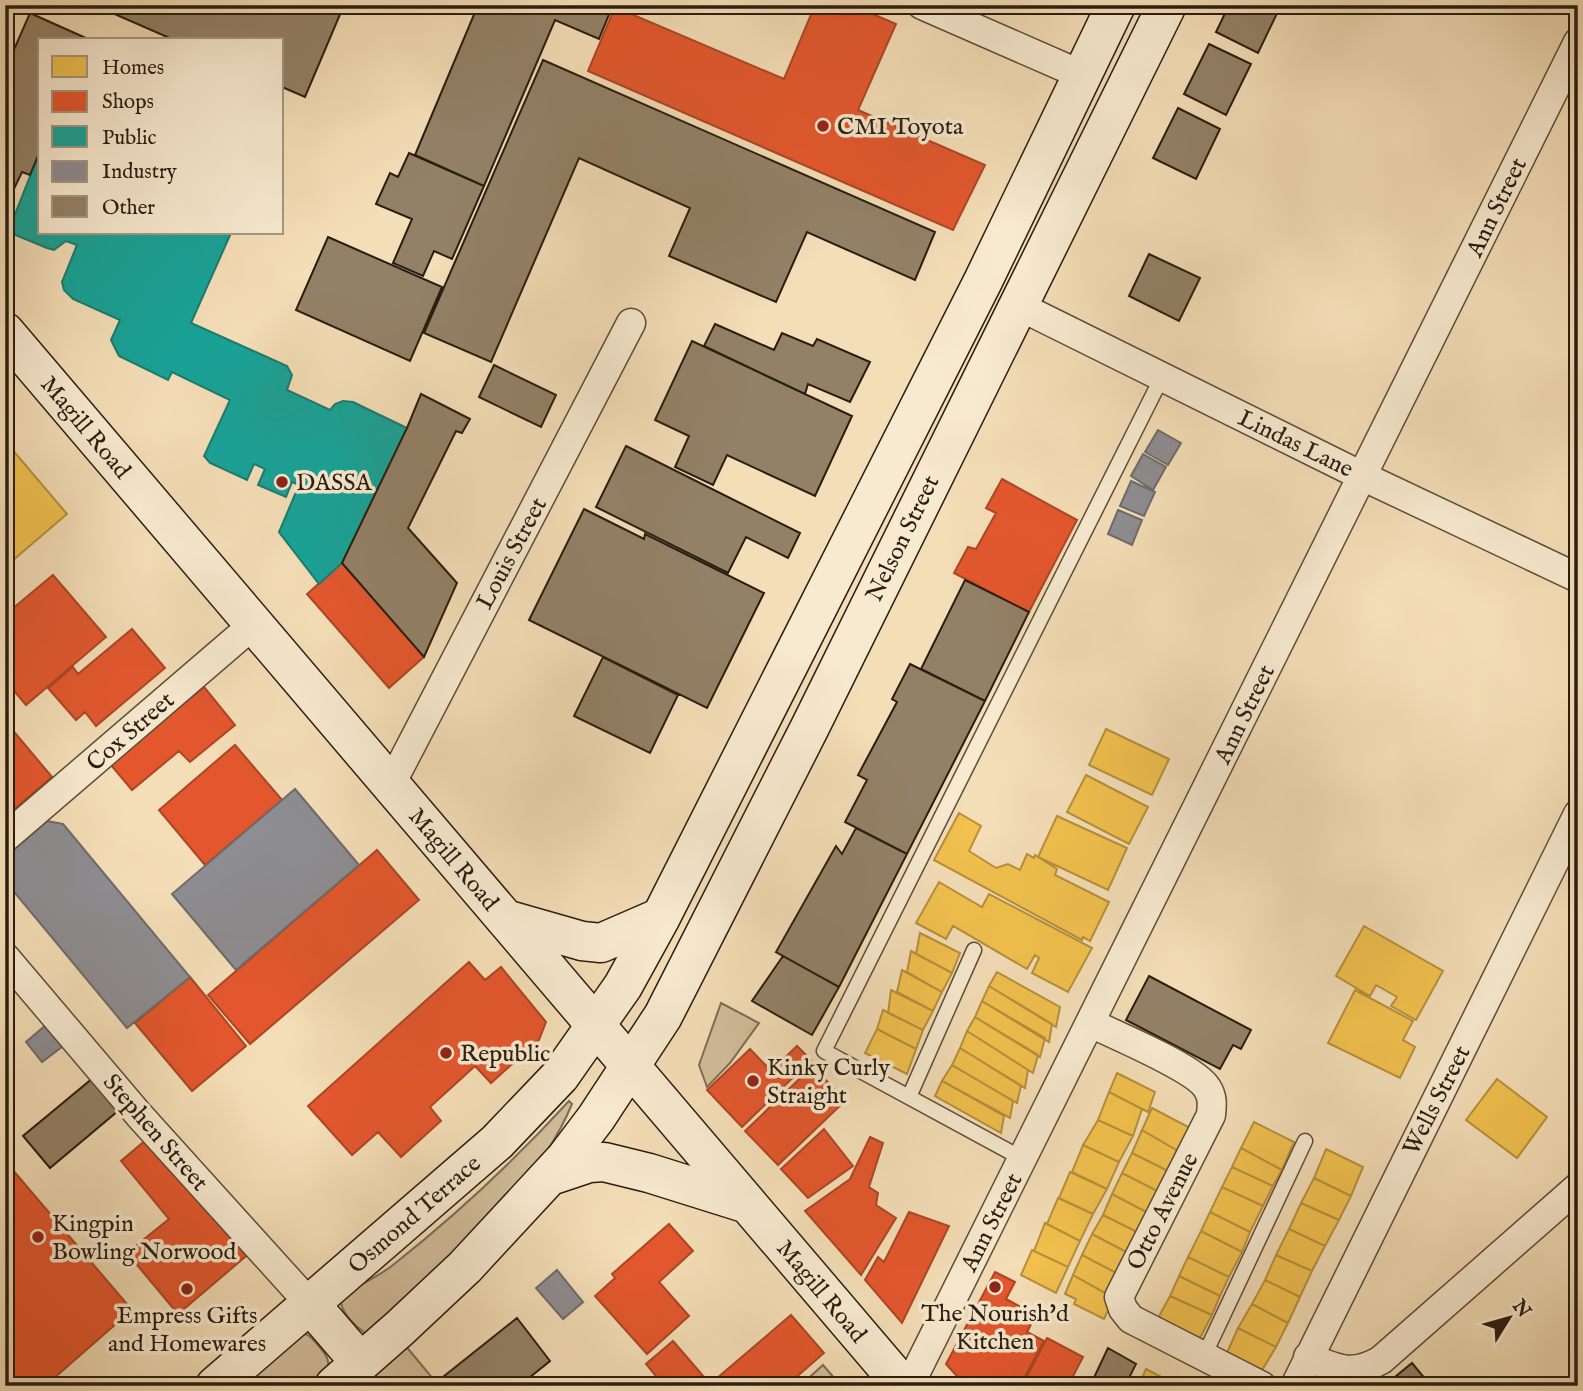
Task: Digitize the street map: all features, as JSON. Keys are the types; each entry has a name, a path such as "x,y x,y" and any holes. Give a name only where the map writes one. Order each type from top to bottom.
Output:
{"main road":[{"name":"Nelson Street","path":"596,1025 623,986 661,916 953,339 1116,5"},
{"name":"Nelson Street","path":"629,1065 663,1016 810,727 1167,5"},
{"path":"1082,75 1123,93"},
{"name":"Magill Road","path":"5,332 903,1386"},
{"path":"505,919 582,941 601,943 661,916"},
{"name":"Osmond Terrace","path":"215,1386 497,1142 560,1076 596,1025"},
{"path":"310,1304 347,1374 465,1267 550,1175 596,1118 629,1065"},
{"path":"550,1175 589,1163 604,1162 748,1204"}],"street":[{"path":"922,5 1082,75"},
{"name":"Ann Street","path":"909,1386 1578,43"},
{"name":"Lindas Lane","path":"1017,304 1362,476 1578,578"},
{"name":"Louis Street","path":"391,784 631,323"},
{"name":"Cox Street","path":"5,838 254,624"},
{"name":"Wells Street","path":"1295,1386 1578,814"},
{"name":"Stephen Street","path":"5,957 139,1115 310,1304"},
{"name":"Otto Avenue","path":"1091,1024 1189,1072 1206,1086 1212,1100 1210,1115 1119,1297 1123,1309 1131,1318 1262,1386"},
{"path":"1308,1357 1348,1378 1381,1360 1578,1187"}],"lane":[{"path":"1023,1159 824,1051 1162,377"},
{"path":"909,1097 974,950"},
{"path":"1204,1356 1305,1141"}],"shaded area":[{"path":"721,1003 759,1023 730,1063 707,1087 699,1065"},
{"path":"569,1101 572,1104 555,1138 534,1170 482,1229 365,1333 354,1324 342,1307 344,1297 387,1269 462,1207"},
{"path":"395,1333 439,1386 334,1386"},
{"path":"306,1334 322,1350 328,1362 323,1374 309,1386 238,1386 300,1335"},
{"path":"823,1365 841,1386 800,1386"}],"building: Homes":[{"path":"5,441 67,514 5,567"},
{"path":"1106,729 1169,759 1152,795 1089,765"},
{"path":"1086,775 1148,807 1129,844 1067,812"},
{"path":"959,813 981,826 969,851 996,868 1008,864 1020,870 1027,854 1034,858 1035,855 1057,869 1055,875 1109,902 1090,941 1083,937 1082,940 934,860"},
{"path":"1057,816 1127,848 1108,890 1038,857"},
{"path":"939,882 982,907 989,894 1092,948 1068,992 1032,973 1039,958 1035,955 1027,969 953,926 946,939 916,923"},
{"path":"1364,926 1443,971 1416,1020 1391,1006 1397,997 1376,985 1370,996 1336,976"},
{"path":"920,933 960,953 952,973 916,954"},
{"path":"911,951 952,973 942,992 907,972"},
{"path":"902,970 942,992 933,1011 897,992"},
{"path":"997,972 1060,1007 1056,1027 989,986"},
{"path":"989,986 1052,1024 1049,1042 982,1001"},
{"path":"891,990 933,1011 923,1030 888,1013"},
{"path":"1355,990 1413,1021 1403,1040 1415,1047 1400,1078 1328,1043"},
{"path":"982,1001 1045,1038 1040,1057 975,1017"},
{"path":"883,1010 923,1030 916,1049 877,1029"},
{"path":"975,1017 1038,1055 1033,1073 967,1031"},
{"path":"877,1029 916,1049 907,1074 865,1053"},
{"path":"967,1031 1028,1070 1025,1088 960,1048"},
{"path":"960,1048 1021,1086 1017,1103 952,1065"},
{"path":"952,1065 1013,1101 1010,1118 942,1081"},
{"path":"1117,1073 1155,1092 1148,1112 1109,1092"},
{"path":"1497,1079 1547,1117 1517,1158 1466,1120"},
{"path":"942,1081 1004,1116 1001,1133 935,1096"},
{"path":"1109,1092 1142,1109 1133,1136 1098,1120"},
{"path":"1152,1108 1194,1130 1185,1155 1142,1130"},
{"path":"1098,1120 1133,1136 1119,1162 1083,1145"},
{"path":"1254,1122 1294,1142 1282,1170 1241,1148"},
{"path":"1142,1130 1185,1155 1174,1174 1132,1153"},
{"path":"1083,1145 1119,1162 1107,1189 1072,1172"},
{"path":"1241,1148 1282,1170 1273,1186 1232,1167"},
{"path":"1326,1149 1363,1167 1351,1196 1314,1178"},
{"path":"1132,1153 1174,1174 1163,1194 1122,1173"},
{"path":"1232,1167 1273,1186 1263,1206 1222,1187"},
{"path":"1070,1172 1107,1189 1093,1214 1059,1198"},
{"path":"1122,1173 1163,1194 1154,1216 1112,1194"},
{"path":"1314,1178 1351,1196 1339,1220 1301,1203"},
{"path":"1222,1187 1263,1206 1250,1232 1210,1212"},
{"path":"1112,1194 1154,1216 1145,1236 1103,1215"},
{"path":"1058,1198 1093,1214 1080,1241 1047,1224"},
{"path":"1301,1203 1339,1220 1325,1246 1289,1229"},
{"path":"1210,1212 1250,1232 1242,1252 1201,1231"},
{"path":"1103,1215 1145,1236 1134,1256 1092,1234"},
{"path":"1045,1223 1080,1241 1068,1267 1034,1251"},
{"path":"1289,1229 1325,1246 1312,1271 1276,1255"},
{"path":"1201,1231 1242,1252 1229,1277 1188,1257"},
{"path":"1092,1234 1134,1256 1124,1277 1082,1255"},
{"path":"1032,1250 1068,1267 1056,1293 1021,1275"},
{"path":"1082,1255 1124,1277 1114,1298 1073,1275"},
{"path":"1276,1255 1312,1271 1300,1297 1265,1280"},
{"path":"1188,1257 1229,1277 1220,1296 1179,1276"},
{"path":"1073,1275 1114,1298 1104,1319 1074,1304 1076,1299 1065,1294"},
{"path":"1179,1276 1220,1296 1212,1315 1170,1296"},
{"path":"1265,1280 1300,1297 1288,1323 1252,1304"},
{"path":"1170,1296 1212,1315 1199,1340 1157,1320"},
{"path":"1252,1304 1288,1323 1276,1347 1238,1328"},
{"path":"1238,1328 1276,1347 1261,1372 1226,1355"},
{"path":"1146,1369 1169,1381 1167,1386 1138,1386"}],"building: Shops":[{"path":"815,5 852,5 896,24 858,110 985,165 953,230 588,71 615,7 784,79"},
{"path":"1002,479 1077,520 1029,612 954,573 968,547 976,549 996,513 986,508"},
{"path":"342,563 424,657 389,688 307,594"},
{"path":"53,575 106,637 26,705 5,680 5,615"},
{"path":"132,629 165,668 96,726 85,712 76,720 48,688 73,667 78,674"},
{"path":"204,687 235,725 190,762 179,751 132,790 110,764"},
{"path":"5,721 52,777 5,817"},
{"path":"235,745 282,800 205,865 159,810"},
{"path":"377,850 419,900 250,1044 208,995"},
{"name":"Republic","path":"469,962 485,980 501,967 546,1022 539,1040 491,1083 475,1066 430,1107 441,1121 401,1157 378,1132 352,1155 308,1106"},
{"path":"190,977 246,1046 192,1091 135,1023"},
{"name":"Kinky Curly Straight","path":"797,1046 811,1060 742,1127 707,1090 750,1049 771,1071"},
{"path":"813,1066 845,1101 778,1165 745,1131"},
{"path":"824,1129 853,1166 808,1198 781,1169"},
{"path":"153,1134 251,1252 178,1314 127,1253 169,1219 121,1161"},
{"path":"870,1137 883,1143 869,1187 878,1193 876,1205 896,1218 861,1275 805,1211 850,1179"},
{"name":"Kingpin Bowling Norwood","path":"6,1162 132,1310 45,1386 5,1386"},
{"path":"909,1212 949,1226 902,1323 865,1280 878,1257 884,1262"},
{"path":"669,1224 693,1251 659,1282 689,1316 647,1354 595,1296 615,1278 612,1274"},
{"path":"995,1272 1015,1282 1006,1299 1036,1315 1027,1332 1044,1341 1020,1386 966,1386 946,1364"},
{"path":"791,1315 824,1353 786,1386 664,1386 646,1364 673,1341 710,1384"},
{"path":"1047,1338 1083,1357 1068,1386 1022,1386"}],"building: Public":[{"path":"38,156 38,234 231,234 191,323 287,366 292,375 287,390 330,410 343,401 353,402 407,428 342,563 319,584 279,532 299,485 292,482 286,497 258,485 265,469 254,464 247,480 210,463 204,456 230,400 172,372 168,380 119,356 111,340 120,320 73,299 64,290 62,282 77,245 66,241 54,250 8,232"}],"building: Industry":[{"path":"1158,430 1181,443 1168,465 1145,452"},
{"path":"1143,454 1166,467 1153,490 1131,476"},
{"path":"1131,481 1155,492 1144,516 1120,506"},
{"path":"1118,510 1142,520 1132,545 1108,534"},
{"path":"295,789 359,865 236,970 172,894"},
{"path":"47,821 63,824 190,977 127,1028 5,881 5,855"},
{"path":"46,1025 63,1046 42,1062 26,1042"},
{"path":"557,1270 583,1302 563,1319 536,1288"}],"building: Other":[{"path":"94,5 344,5 305,97 284,88 284,38 169,38"},
{"path":"478,5 613,5 599,39 555,20 484,186 415,155"},
{"path":"1229,5 1281,5 1258,53 1216,32"},
{"path":"30,13 86,38 38,38 38,156 30,175 22,172 11,195 5,193 5,70"},
{"path":"1209,44 1251,64 1226,115 1184,94"},
{"path":"543,60 935,232 915,280 807,232 776,302 669,256 690,208 579,158 491,362 424,333"},
{"path":"1178,108 1220,129 1196,179 1153,158"},
{"path":"409,153 484,186 452,259 434,251 423,276 393,263 412,219 376,204 390,173 398,177"},
{"path":"328,237 442,287 410,361 296,310"},
{"path":"1149,254 1200,278 1179,321 1129,296"},
{"path":"715,324 774,350 782,333 813,346 817,339 870,362 850,402 808,384 805,394 704,346"},
{"path":"692,341 852,416 815,496 727,455 713,485 675,467 689,436 655,420"},
{"path":"494,365 556,395 541,427 479,397"},
{"path":"421,394 470,419 462,433 456,431 408,528 457,583 424,657 342,563"},
{"path":"626,446 800,533 788,558 746,537 728,573 596,507"},
{"path":"584,509 644,539 645,534 764,593 707,708 529,620"},
{"path":"965,580 1029,612 985,701 921,669"},
{"path":"603,657 678,695 650,753 574,716"},
{"path":"910,664 985,701 907,854 845,822 867,780 858,775 897,702 892,699"},
{"path":"856,828 907,854 839,987 776,952 836,846 842,854"},
{"path":"783,956 839,987 812,1035 752,1001"},
{"path":"1149,976 1251,1030 1241,1049 1233,1045 1220,1069 1126,1020"},
{"path":"99,1073 125,1105 50,1168 23,1136"},
{"path":"517,1318 550,1361 519,1386 450,1386 443,1377"},
{"path":"1108,1348 1136,1364 1125,1386 1090,1386"},
{"path":"1412,1363 1431,1386 1384,1386"}],"place":[{"name":"CMI Toyota","path":"823,126"},
{"name":"DASSA","path":"282,482"},
{"name":"Republic","path":"446,1053"},
{"name":"Kinky Curly Straight","path":"753,1081"},
{"name":"Kingpin Bowling Norwood","path":"38,1237"},
{"name":"The Nourish'd Kitchen","path":"995,1287"},
{"name":"Empress Gifts and Homewares","path":"187,1289"}]}
